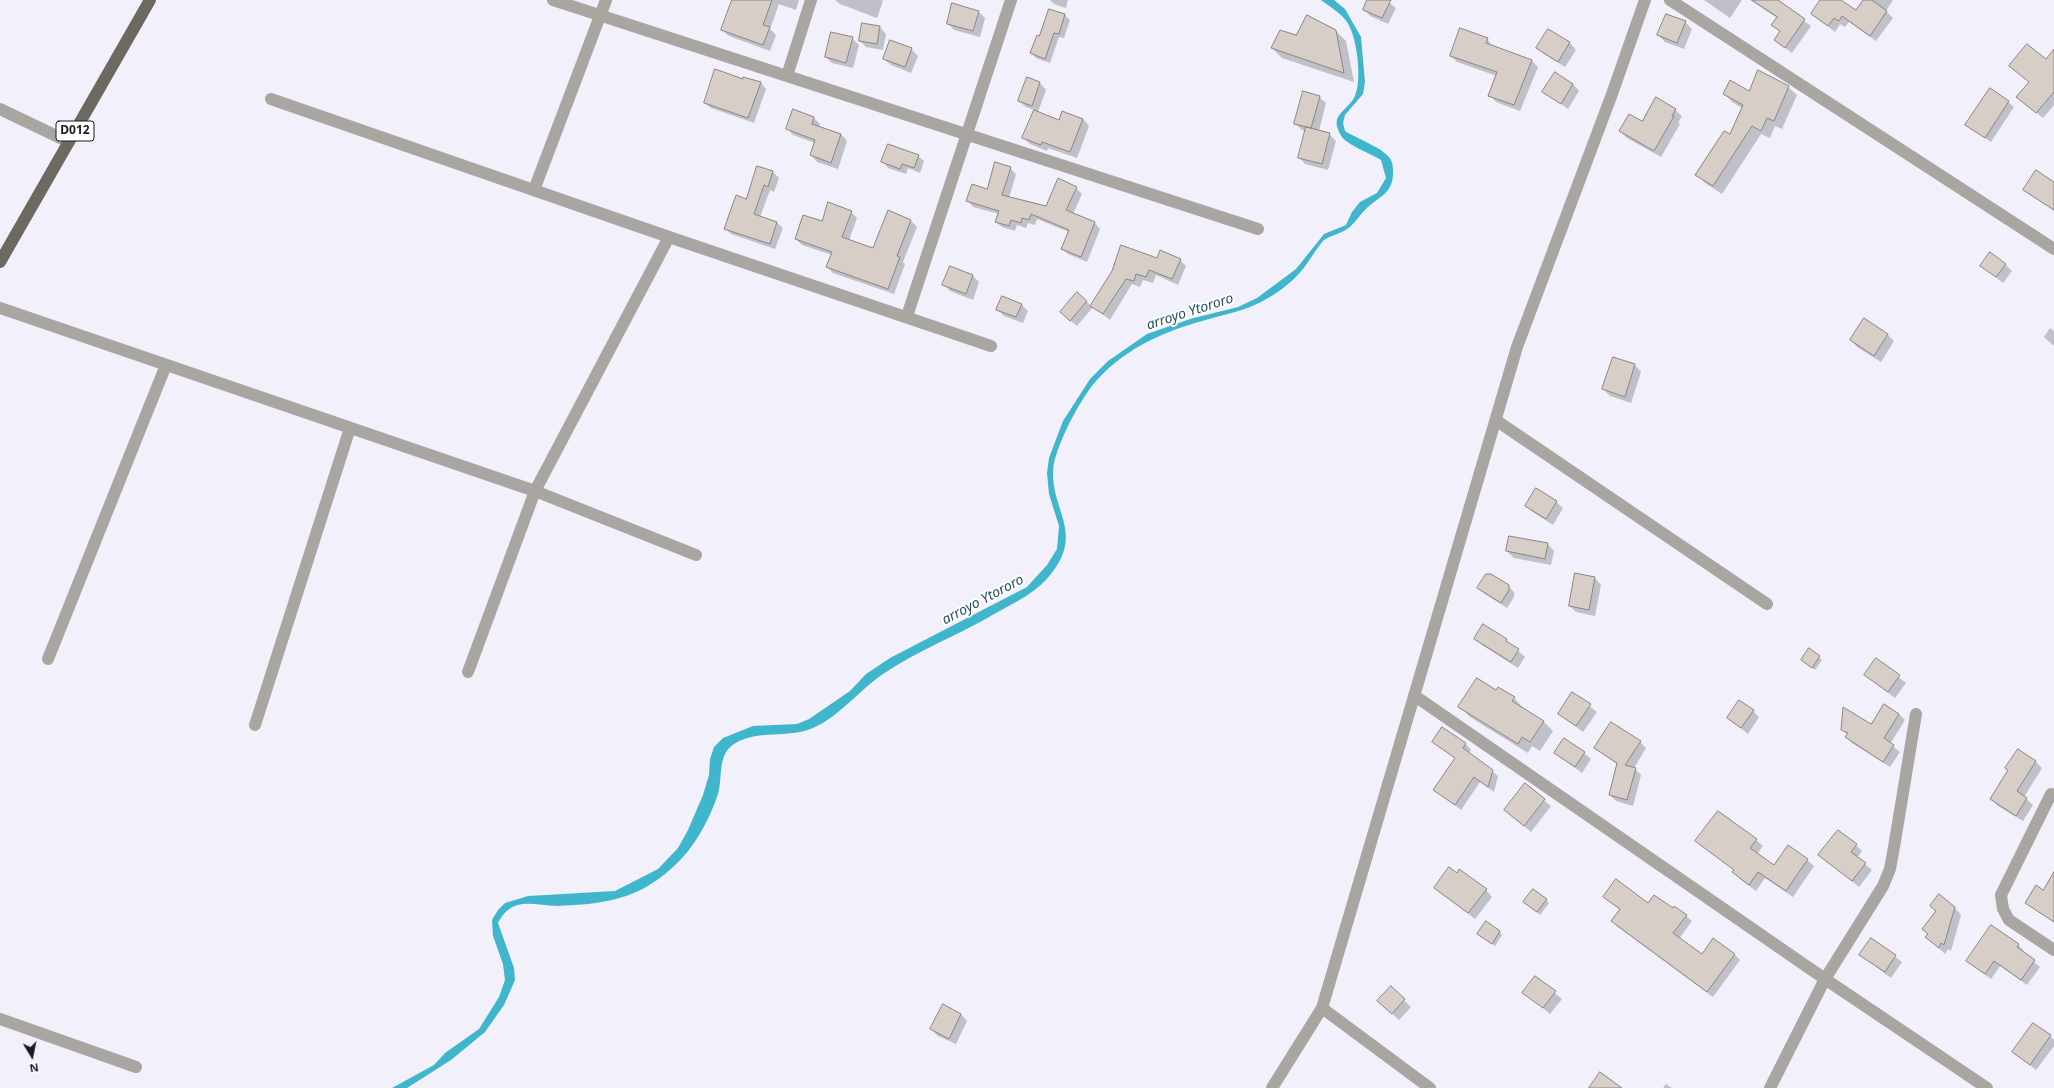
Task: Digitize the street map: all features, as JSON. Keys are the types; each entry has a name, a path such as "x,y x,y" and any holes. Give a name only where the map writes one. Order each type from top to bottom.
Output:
{"main road":[{"name":"D012","path":"0,262 150,0"}],"street":[{"path":"554,0 1258,229"},
{"path":"534,190 606,0"},
{"path":"786,76 811,0"},
{"path":"907,316 1011,0"},
{"path":"1272,1088 1322,1008 1497,421 1517,347 1612,94 1645,0"},
{"path":"1670,0 2054,250"},
{"path":"271,99 991,346"},
{"path":"0,109 69,142"},
{"path":"468,672 535,491 670,237"},
{"path":"0,308 535,491 696,555"},
{"path":"48,659 166,365"},
{"path":"1497,421 1767,604"},
{"path":"255,725 350,428"},
{"path":"1415,696 1825,979 1987,1088"},
{"path":"1770,1088 1825,979 1883,886 1890,869 1916,714"},
{"path":"2050,794 2001,895 2003,909 2009,920 2054,950"},
{"path":"1322,1008 1430,1088"},
{"path":"0,1019 136,1067"}],"water":[{"path":"1321,0 1334,0 1345,9 1361,37 1365,82 1363,94 1345,115 1343,123 1345,131 1376,147 1391,160 1393,173 1388,190 1364,211 1350,227 1323,241 1299,274 1284,288 1272,296 1248,308 1193,323 1148,341 1121,358 1097,380 1076,410 1058,449 1053,471 1054,486 1064,522 1066,534 1065,546 1061,559 1045,581 1026,596 982,621 896,665 823,723 803,731 763,735 743,739 734,744 725,754 718,794 700,834 680,861 651,884 620,898 605,901 558,906 524,904 517,905 510,909 504,914 498,923 514,968 515,980 504,1005 485,1032 451,1060 407,1088 392,1088 434,1065 445,1053 479,1029 499,997 505,980 503,964 493,936 492,920 498,910 505,903 528,896 615,891 658,869 678,848 688,830 703,795 709,775 710,759 714,747 723,738 753,726 797,724 809,719 850,691 866,674 890,658 1027,587 1047,565 1057,549 1059,526 1049,494 1047,473 1049,458 1063,421 1090,379 1108,361 1147,334 1190,319 1238,307 1257,298 1296,269 1324,234 1346,225 1352,212 1360,202 1377,193 1386,178 1381,160 1344,140 1338,130 1337,124 1339,115 1354,98 1357,91 1358,59 1354,38 1351,29 1342,16"}],"building":[{"path":"732,0 772,0 763,25 770,27 763,45 721,30"},
{"path":"1367,0 1391,0 1382,18 1363,10"},
{"path":"1752,0 1778,0 1805,19 1785,48 1774,40 1780,31 1771,25 1777,17"},
{"path":"1820,0 1841,0 1856,10 1863,0 1872,0 1887,11 1870,36 1842,16 1839,21 1834,18 1828,26 1811,14"},
{"path":"952,3 979,11 973,31 947,24"},
{"path":"1049,9 1065,14 1059,34 1054,33 1045,59 1030,53 1037,35 1039,36"},
{"path":"1666,14 1686,21 1677,43 1657,35"},
{"path":"1307,15 1336,30 1344,73 1271,48 1280,30 1296,35"},
{"path":"862,23 880,26 877,44 859,41"},
{"path":"1460,28 1488,38 1486,43 1532,60 1514,105 1488,96 1497,72 1450,56"},
{"path":"1548,29 1570,42 1558,62 1536,48"},
{"path":"831,32 853,37 846,63 825,57"},
{"path":"890,40 912,48 905,67 883,59"},
{"path":"2027,44 2046,59 2054,49 2054,92 2036,113 2016,97 2029,82 2009,66"},
{"path":"715,69 743,79 743,77 761,82 748,118 704,103"},
{"path":"1758,70 1789,86 1774,121 1767,118 1761,131 1752,126 1713,186 1695,175 1724,131 1730,134 1743,105 1723,94 1730,80 1749,91"},
{"path":"1555,72 1573,84 1561,104 1542,92"},
{"path":"1027,77 1040,82 1032,106 1018,101"},
{"path":"1990,88 2009,101 1985,138 1965,125"},
{"path":"1303,91 1320,96 1311,128 1294,124"},
{"path":"1656,97 1676,109 1672,116 1674,116 1654,151 1619,131 1629,114 1642,121"},
{"path":"793,109 814,117 812,124 841,134 831,163 810,155 815,140 786,129"},
{"path":"1034,110 1059,120 1062,111 1083,119 1070,152 1042,142 1041,145 1022,138"},
{"path":"1306,127 1330,133 1322,164 1298,158"},
{"path":"888,144 919,155 914,168 902,164 900,169 881,162"},
{"path":"995,162 1011,167 1002,195 1046,206 1058,178 1077,187 1066,210 1095,222 1081,257 1061,249 1069,230 1031,214 1029,220 1022,218 1021,223 1011,220 1009,226 995,222 999,211 966,201 972,184 987,189"},
{"path":"757,166 773,171 768,187 764,185 754,214 777,222 770,244 724,229 736,195 746,199"},
{"path":"2036,170 2054,182 2054,210 2023,190"},
{"path":"828,202 852,211 842,237 873,248 888,210 911,220 897,256 900,257 888,289 826,267 832,252 795,239 803,215 822,221"},
{"path":"1121,245 1157,258 1160,250 1181,259 1172,279 1149,270 1146,277 1136,274 1134,281 1126,279 1103,314 1090,306 1112,271"},
{"path":"1990,252 2006,264 1996,277 1980,266"},
{"path":"950,266 973,275 966,294 942,285"},
{"path":"1077,292 1087,301 1070,321 1060,312"},
{"path":"1002,296 1022,304 1016,317 996,310"},
{"path":"1864,318 1888,334 1874,356 1850,340"},
{"path":"1613,357 1635,364 1625,397 1602,389"},
{"path":"1536,488 1557,501 1546,519 1525,506"},
{"path":"1509,536 1548,543 1545,559 1506,551"},
{"path":"1575,573 1595,577 1589,610 1569,606"},
{"path":"1486,574 1491,574 1509,585 1509,590 1501,603 1477,588"},
{"path":"1483,624 1507,639 1506,641 1519,649 1511,662 1474,639"},
{"path":"1809,648 1820,656 1812,668 1801,660"},
{"path":"1876,658 1900,675 1888,692 1864,675"},
{"path":"1477,678 1496,690 1498,687 1515,697 1512,701 1544,721 1530,742 1522,737 1518,744 1458,707"},
{"path":"1572,692 1591,704 1576,726 1558,714"},
{"path":"1739,700 1754,710 1741,728 1727,718"},
{"path":"1884,704 1899,714 1884,738 1894,745 1883,762 1845,737 1848,733 1841,730 1843,707 1871,724"},
{"path":"1611,722 1641,741 1625,765 1636,768 1627,800 1609,795 1617,763 1594,748"},
{"path":"1442,727 1466,743 1463,748 1493,770 1488,787 1474,777 1455,805 1433,790 1455,758 1432,742"},
{"path":"1564,738 1585,752 1575,767 1554,753"},
{"path":"2018,749 2036,761 2017,791 2027,798 2016,816 1990,799 2008,770 2005,768"},
{"path":"1525,783 1545,799 1524,826 1504,810"},
{"path":"1718,811 1757,839 1750,848 1774,865 1788,845 1808,859 1786,891 1758,872 1749,885 1732,872 1734,870 1695,841"},
{"path":"1838,830 1857,844 1851,852 1866,863 1852,881 1818,855"},
{"path":"1449,867 1457,873 1459,869 1487,889 1468,913 1434,888"},
{"path":"2054,872 2054,922 2025,903 2036,885 2043,890"},
{"path":"1616,879 1648,903 1654,895 1673,908 1674,906 1687,915 1673,933 1702,954 1713,938 1735,954 1707,992 1611,921 1620,909 1603,897"},
{"path":"1533,889 1547,899 1537,912 1523,902"},
{"path":"1939,894 1955,907 1944,945 1941,943 1939,948 1925,937 1928,934 1922,929 1936,911 1930,906"},
{"path":"1486,921 1500,931 1492,944 1477,934"},
{"path":"1991,925 2019,944 2017,947 2035,960 2021,980 1994,961 1985,974 1966,961"},
{"path":"1871,938 1896,955 1885,972 1859,955"},
{"path":"1535,976 1556,991 1543,1008 1522,993"},
{"path":"1391,986 1405,999 1392,1014 1377,1001"},
{"path":"943,1004 961,1014 949,1039 930,1029"},
{"path":"2033,1023 2051,1035 2030,1065 2012,1052"},
{"path":"1600,1072 1622,1088 1589,1088"}],"water label":[{"name":"arroyo Ytororo","path":"1190,312"},
{"name":"arroyo Ytororo","path":"983,600"}]}
